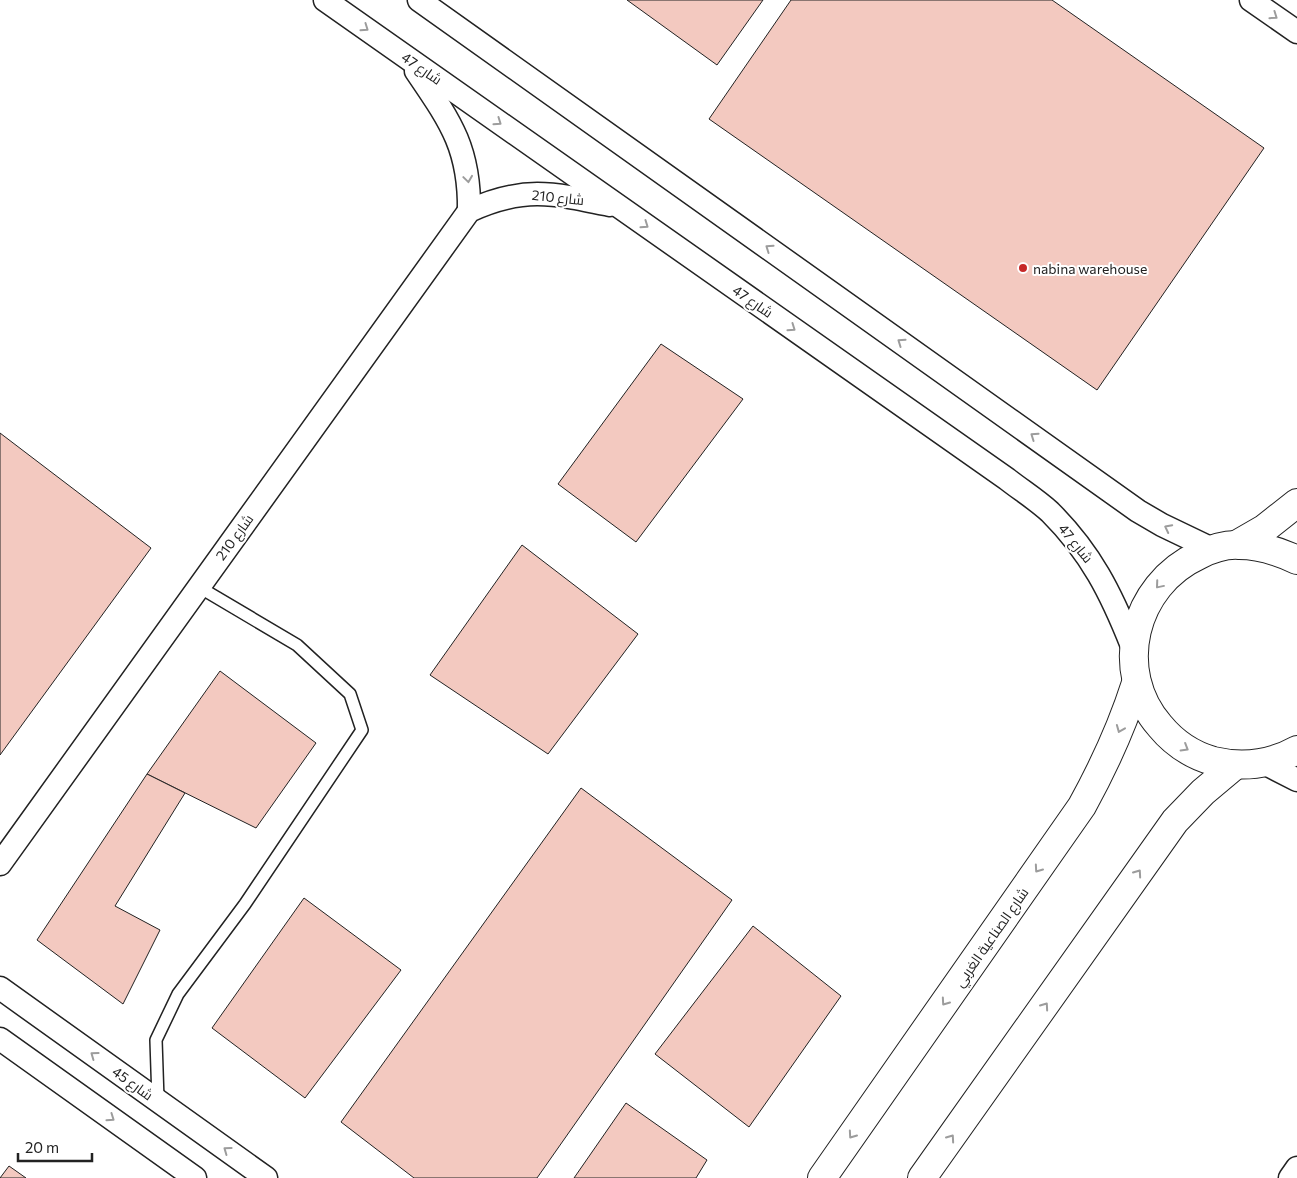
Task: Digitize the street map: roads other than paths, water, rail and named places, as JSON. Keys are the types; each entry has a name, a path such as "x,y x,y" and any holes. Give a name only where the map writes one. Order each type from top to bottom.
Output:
{"main road":[{"path":"1297,503 1264,529 1225,547 1182,562 1157,585 1140,614 1132,646 1136,683 1149,714 1172,740 1201,758 1234,766 1266,764 1297,750"},
{"path":"1225,547 1273,549 1297,560"},
{"name":"شارع الصناعية الغربي","path":"822,1178 1082,806 1108,759 1122,726 1136,683"},
{"path":"922,1178 1175,822 1203,792 1234,766"}],"street":[{"name":"شارع 47","path":"325,0 999,473 1049,512 1085,551 1113,597 1132,646"},
{"path":"419,0 1138,511 1162,525 1225,547"},
{"path":"1251,0 1297,32"},
{"path":"407,58 456,132 469,184 468,211"},
{"name":"شارع 210","path":"0,864 468,211 506,197 537,193 561,195 620,207"},
{"path":"1266,764 1297,780"},
{"name":"شارع 45","path":"0,988 266,1178"},
{"path":"0,1039 195,1178"},
{"path":"1290,1178 1297,1168"}],"lane":[{"path":"158,1100 156,1040 178,994 245,904 362,730 350,694 298,645 199,587"}],"place":[{"name":"nabina warehouse","path":"1023,268"}]}
